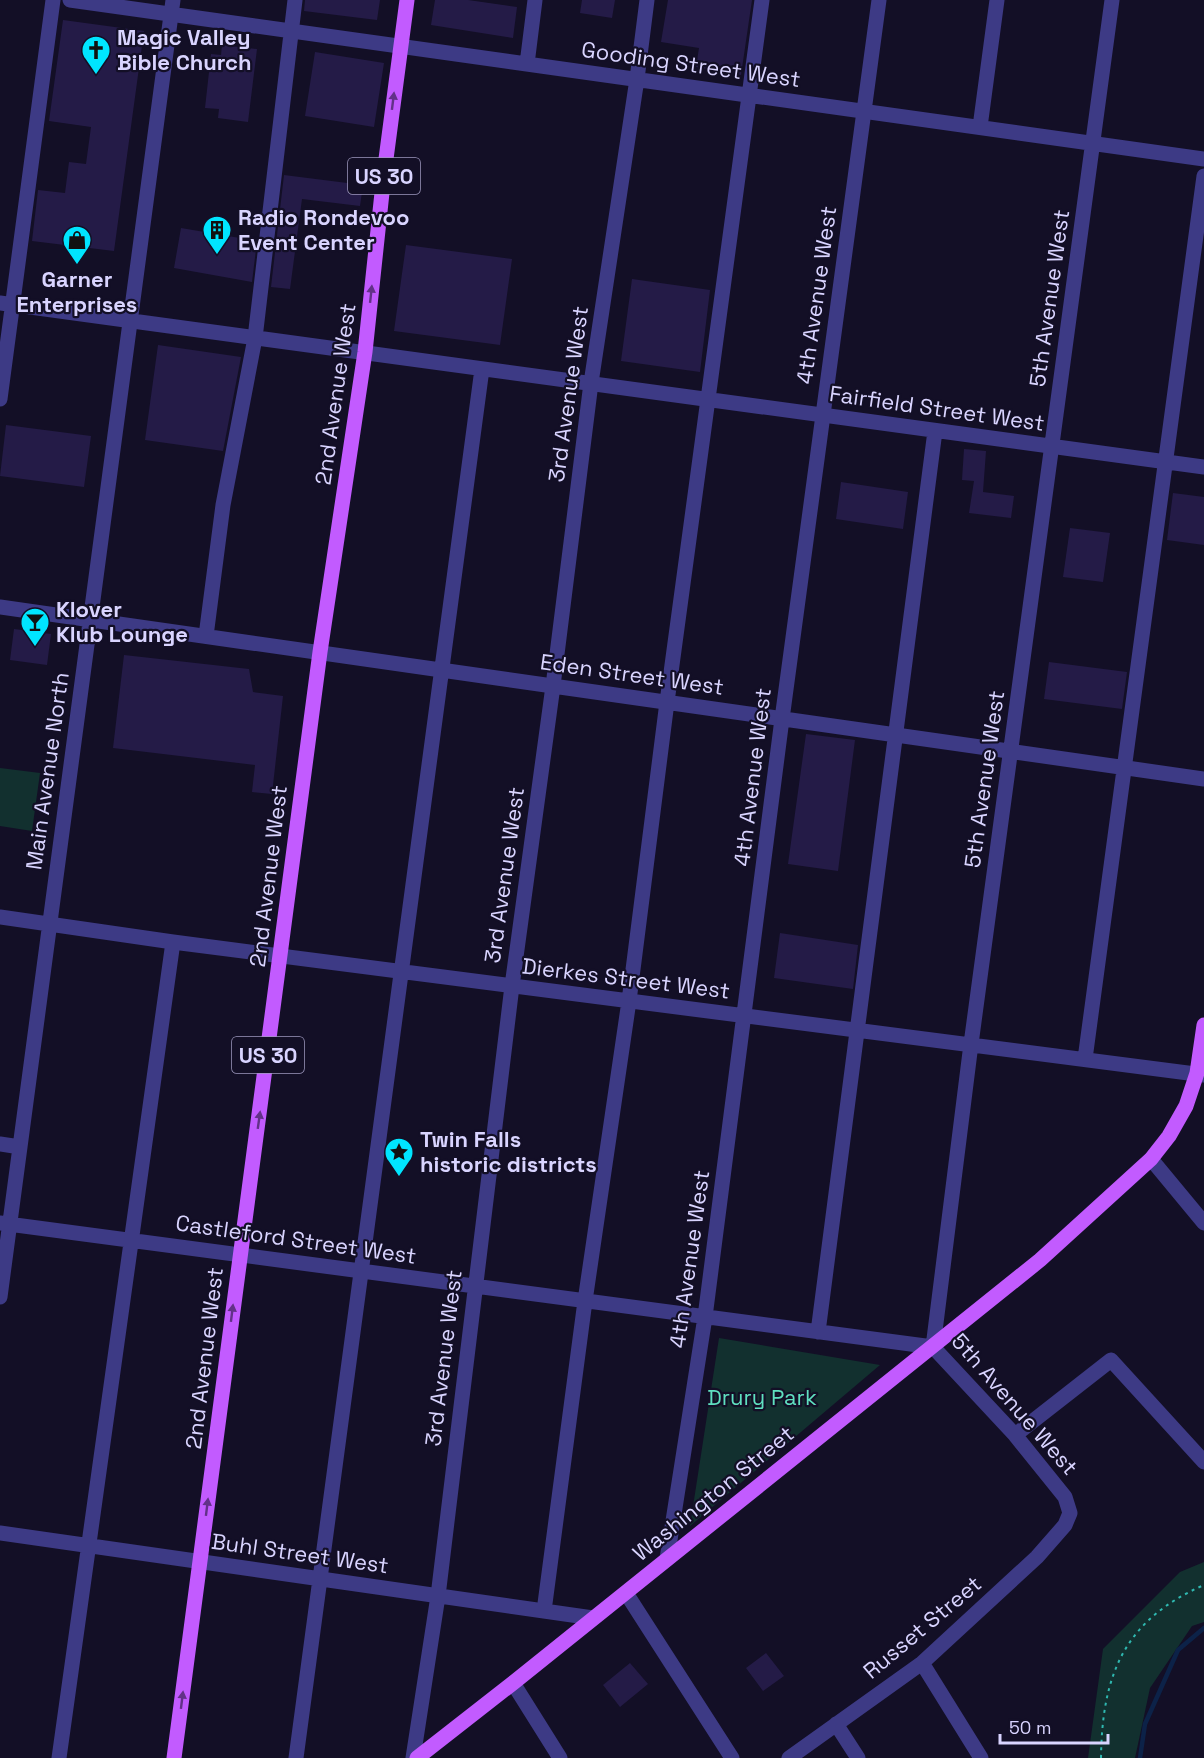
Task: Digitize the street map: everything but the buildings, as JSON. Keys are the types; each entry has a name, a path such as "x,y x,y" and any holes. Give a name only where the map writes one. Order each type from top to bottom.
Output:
{"main road":[{"name":"2nd Avenue West","path":"174,1758 320,652 365,352 384,174 407,0"},
{"name":"Washington Street","path":"415,1758 626,1593 1040,1260 1151,1159 1169,1136 1201,1074 1204,1025"}],"street":[{"path":"0,399 6,304 53,0"},
{"name":"Gooding Street West","path":"70,0 172,7 291,30 1204,159"},
{"path":"206,636 224,505 255,338 295,0"},
{"path":"527,64 535,0"},
{"name":"3rd Avenue West","path":"415,1758 438,1596 512,986 591,383 647,0"},
{"path":"544,1611 585,1301 629,1001 762,0"},
{"name":"4th Avenue West","path":"667,1559 705,1317 782,718 879,0"},
{"path":"980,128 997,0"},
{"name":"5th Avenue West","path":"1069,1516 1065,1497 1015,1436 933,1347 971,1044 1112,0"},
{"name":"Main Avenue North","path":"0,1297 5,1223 20,1147 172,7"},
{"path":"1085,1059 1204,176"},
{"name":"Fairfield Street West","path":"6,304 1204,467"},
{"path":"296,1758 482,369"},
{"path":"818,1332 935,430"},
{"name":"Eden Street West","path":"0,607 1204,779"},
{"name":"Dierkes Street West","path":"0,917 280,956 1201,1074"},
{"path":"58,1758 173,942"},
{"path":"0,1144 20,1147"},
{"path":"1151,1159 1204,1223"},
{"name":"Castleford Street West","path":"5,1223 933,1347"},
{"path":"1015,1436 1111,1360 1204,1462"},
{"name":"Russet Street","path":"789,1758 922,1663 1037,1557 1065,1525 1069,1516"},
{"name":"Buhl Street West","path":"0,1533 593,1618"},
{"path":"626,1593 732,1758"},
{"path":"922,1663 981,1758"},
{"path":"513,1683 560,1758"},
{"path":"836,1724 858,1758"}],"path":[{"path":"1101,1758 1101,1730 1108,1686 1124,1650 1150,1618 1191,1590 1204,1585"}],"green space":[{"path":"0,768 40,773 32,831 0,826"},
{"name":"Drury Park","path":"719,1338 880,1365 690,1526"},
{"path":"1204,1562 1204,1622 1192,1626 1150,1688 1135,1758 1088,1758 1103,1649 1180,1572"}],"waterway":[{"path":"1140,1758 1145,1724 1178,1650 1204,1628"}],"place":[{"name":"Magic Valley Bible Church","path":"96,76"},
{"name":"Radio Rondevoo Event Center","path":"217,256"},
{"name":"Garner Enterprises","path":"77,266"},
{"name":"Klover Klub Lounge","path":"35,648"},
{"name":"Twin Falls historic districts","path":"399,1178"}]}
